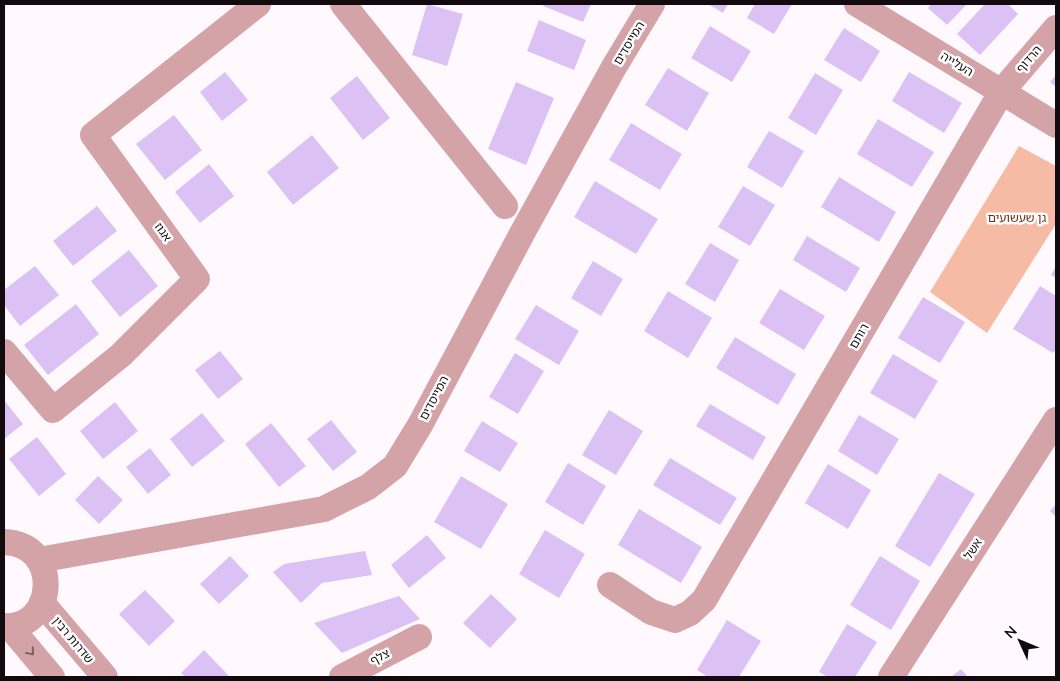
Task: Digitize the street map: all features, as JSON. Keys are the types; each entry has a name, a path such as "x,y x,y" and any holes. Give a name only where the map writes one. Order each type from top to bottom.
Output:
{"street":[{"name":"אגוז","path":"4,352 53,410 121,354 197,279 93,135 258,4"},
{"path":"342,4 505,206"},
{"name":"המייסדים","path":"40,560 324,509 368,487 395,466 420,425 524,228 609,76 652,4"},
{"name":"העלייה","path":"857,4 1056,125"},
{"name":"הרדוף","path":"1002,91 1056,28"},
{"name":"רותם","path":"610,585 651,612 675,620 690,613 704,600 1002,91"},
{"name":"אשל","path":"891,677 1056,420"},
{"path":"4,542 16,543 29,549 40,560 45,574 46,589 42,603 24,622 7,627 52,677"},
{"name":"שדרות רבין","path":"42,603 105,677"},
{"name":"צלף","path":"342,677 419,637"}],"green space":[{"name":"גן שעשועים","path":"1019,146 1056,166 1056,224 987,333 930,292"}],"building":[{"path":"427,4 463,14 447,66 412,55"},
{"path":"544,4 591,4 583,22 543,6"},
{"path":"708,4 728,4 723,13"},
{"path":"755,4 792,4 774,34 747,18"},
{"path":"931,4 967,4 947,25 928,8"},
{"path":"985,4 1008,4 1018,14 980,55 957,34"},
{"path":"539,20 586,40 574,70 527,51"},
{"path":"710,26 751,51 732,82 691,58"},
{"path":"844,28 880,51 861,82 824,60"},
{"path":"668,68 709,93 687,131 645,105"},
{"path":"225,72 248,100 222,121 200,92"},
{"path":"909,72 962,103 944,133 892,101"},
{"path":"815,73 843,90 816,135 788,118"},
{"path":"1056,75 1056,87 1050,82"},
{"path":"357,76 390,118 363,140 330,98"},
{"path":"516,82 554,98 526,165 488,149"},
{"path":"174,115 202,150 165,180 136,144"},
{"path":"878,119 934,152 912,187 857,154"},
{"path":"631,123 682,154 660,190 609,160"},
{"path":"769,131 804,151 782,188 747,167"},
{"path":"312,135 339,168 293,205 267,172"},
{"path":"209,164 234,196 200,223 175,192"},
{"path":"839,177 896,212 879,242 821,207"},
{"path":"595,181 658,219 636,254 574,217"},
{"path":"743,186 775,205 750,246 718,227"},
{"path":"97,206 117,231 73,266 53,241"},
{"path":"807,236 860,268 846,292 793,260"},
{"path":"710,243 739,260 715,302 685,284"},
{"path":"129,250 158,286 120,317 91,281"},
{"path":"593,261 623,279 601,316 571,298"},
{"path":"35,266 59,295 20,326 4,305 4,290"},
{"path":"1056,266 1056,278 1051,275"},
{"path":"1040,286 1056,296 1056,349 1053,353 1013,329"},
{"path":"780,289 825,316 804,350 759,323"},
{"path":"668,291 712,318 688,358 644,331"},
{"path":"923,297 965,322 940,363 898,338"},
{"path":"76,304 99,334 48,375 24,345"},
{"path":"536,305 579,331 559,365 515,339"},
{"path":"735,337 796,374 778,405 716,368"},
{"path":"220,351 243,379 218,399 195,370"},
{"path":"515,353 544,371 518,414 489,397"},
{"path":"893,354 938,381 915,419 870,393"},
{"path":"4,400 23,424 4,439"},
{"path":"115,402 138,431 103,459 80,431"},
{"path":"710,404 766,437 753,460 696,426"},
{"path":"609,410 643,431 616,475 582,455"},
{"path":"202,413 225,441 192,467 170,439"},
{"path":"859,415 899,439 877,475 838,451"},
{"path":"331,420 357,452 333,471 307,439"},
{"path":"482,421 518,443 500,472 464,451"},
{"path":"271,423 306,466 279,487 245,444"},
{"path":"37,437 66,474 39,496 9,459"},
{"path":"150,448 171,475 148,494 126,467"},
{"path":"670,458 737,498 720,525 653,485"},
{"path":"568,463 606,486 583,525 545,502"},
{"path":"828,464 871,490 848,529 805,503"},
{"path":"939,473 975,494 930,567 895,546"},
{"path":"98,476 123,500 99,524 75,500"},
{"path":"461,476 508,504 481,549 434,522"},
{"path":"1056,504 1056,517 1050,511"},
{"path":"639,509 702,547 681,583 618,545"},
{"path":"545,530 585,554 559,598 519,574"},
{"path":"427,535 446,558 409,588 391,565"},
{"path":"365,551 372,575 322,583 301,603 273,572 284,564"},
{"path":"230,556 249,576 219,604 200,584"},
{"path":"880,556 920,581 891,630 850,605"},
{"path":"145,590 175,621 149,646 119,614"},
{"path":"491,594 517,619 490,648 463,623"},
{"path":"399,596 420,619 342,653 314,623"},
{"path":"727,620 761,641 739,677 708,677 697,670"},
{"path":"847,624 877,642 855,677 828,677 819,672"},
{"path":"204,650 230,677 185,677 181,673"},
{"path":"961,669 968,677 951,677"}]}
